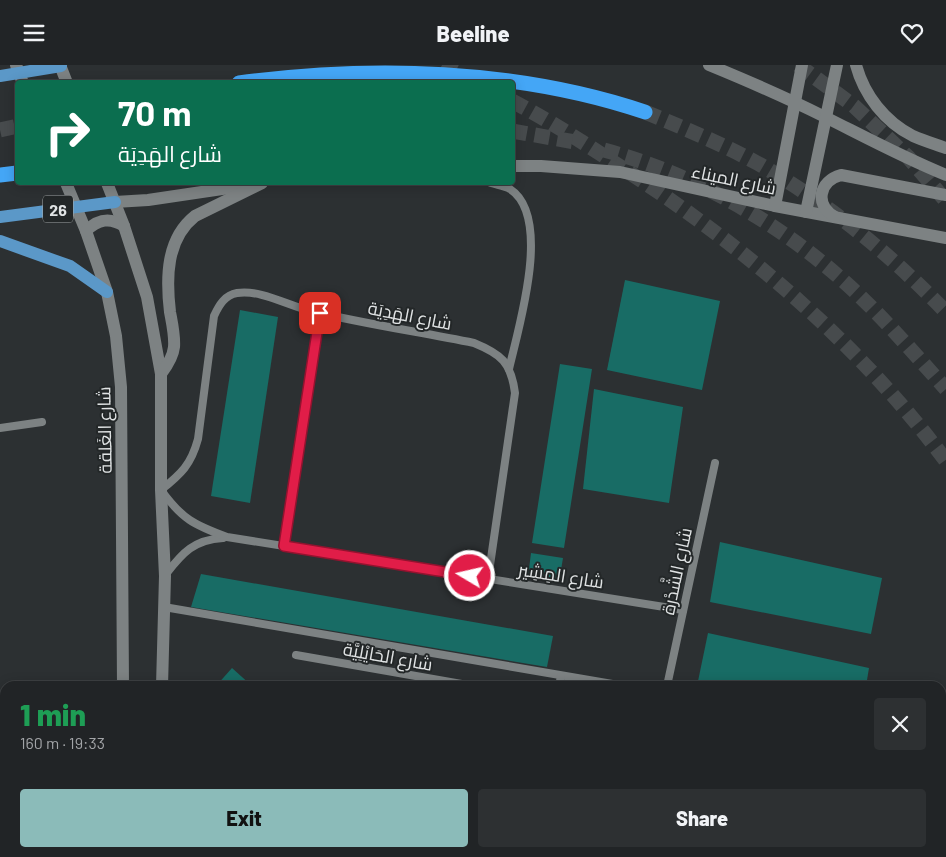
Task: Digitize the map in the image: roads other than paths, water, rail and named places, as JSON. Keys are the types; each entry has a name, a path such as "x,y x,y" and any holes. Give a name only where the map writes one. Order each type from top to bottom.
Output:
{"highway":[{"path":"254,80 319,71 371,69 475,74 514,80"},
{"path":"515,80 610,101 645,112"},
{"path":"0,175 15,173"}],"main road":[{"path":"0,76 62,65"},
{"name":"26","path":"0,217 115,202"},
{"path":"0,241 70,267 107,292"}],"street":[{"path":"62,65 66,80"},
{"path":"709,65 796,103 890,151 946,175"},
{"path":"775,206 802,65"},
{"path":"806,212 837,65"},
{"path":"856,65 870,97 889,119 913,136 946,149"},
{"name":"شارع الميناء","path":"515,166 620,172 775,206 946,238"},
{"path":"837,218 825,209 822,195 828,181 841,175 946,195"},
{"name":"شارع الغَلقة","path":"67,185 86,231 107,292 116,336 121,387 123,681"},
{"path":"108,185 124,226 146,297 161,374 161,490 165,576 162,681"},
{"name":"26","path":"115,202 148,200 249,185"},
{"path":"161,374 169,361 174,347 168,277 172,251 180,232 186,223 195,216 259,185"},
{"path":"86,231 100,221 117,221 124,226"}],"lane":[{"path":"488,579 514,393 509,369 530,273 531,240 526,212 520,200 510,189 498,185"},
{"name":"شارع الهَدِيَة","path":"161,490 187,467 194,454 198,439 214,316 225,299 236,293 247,292 320,313 474,343 493,351 509,369"},
{"path":"284,546 320,313"},
{"path":"0,427 42,422"},
{"name":"شارع الشَّدْرة","path":"668,681 715,463"},
{"name":"شارع المِشِير","path":"161,490 172,505 187,519 205,529 227,537 683,610"},
{"name":"شارع المِشِير","path":"165,576 182,554 191,546 202,541 227,537"},
{"path":"164,607 592,681"},
{"name":"شارع الحَايْلِيَّة","path":"296,655 445,681"},
{"path":"560,681 561,676"}],"tunnel":[{"path":"442,65 465,77"},
{"path":"798,65 854,106 908,157 946,201"},
{"path":"515,103 578,139 663,195 752,261 795,297 875,375 946,461"},
{"path":"645,112 759,164 810,196 881,250 946,312"},
{"path":"0,130 15,127"},
{"path":"515,132 575,142"},
{"path":"604,150 668,171 699,185 729,200 787,236 839,277 867,303 946,389"}]}
